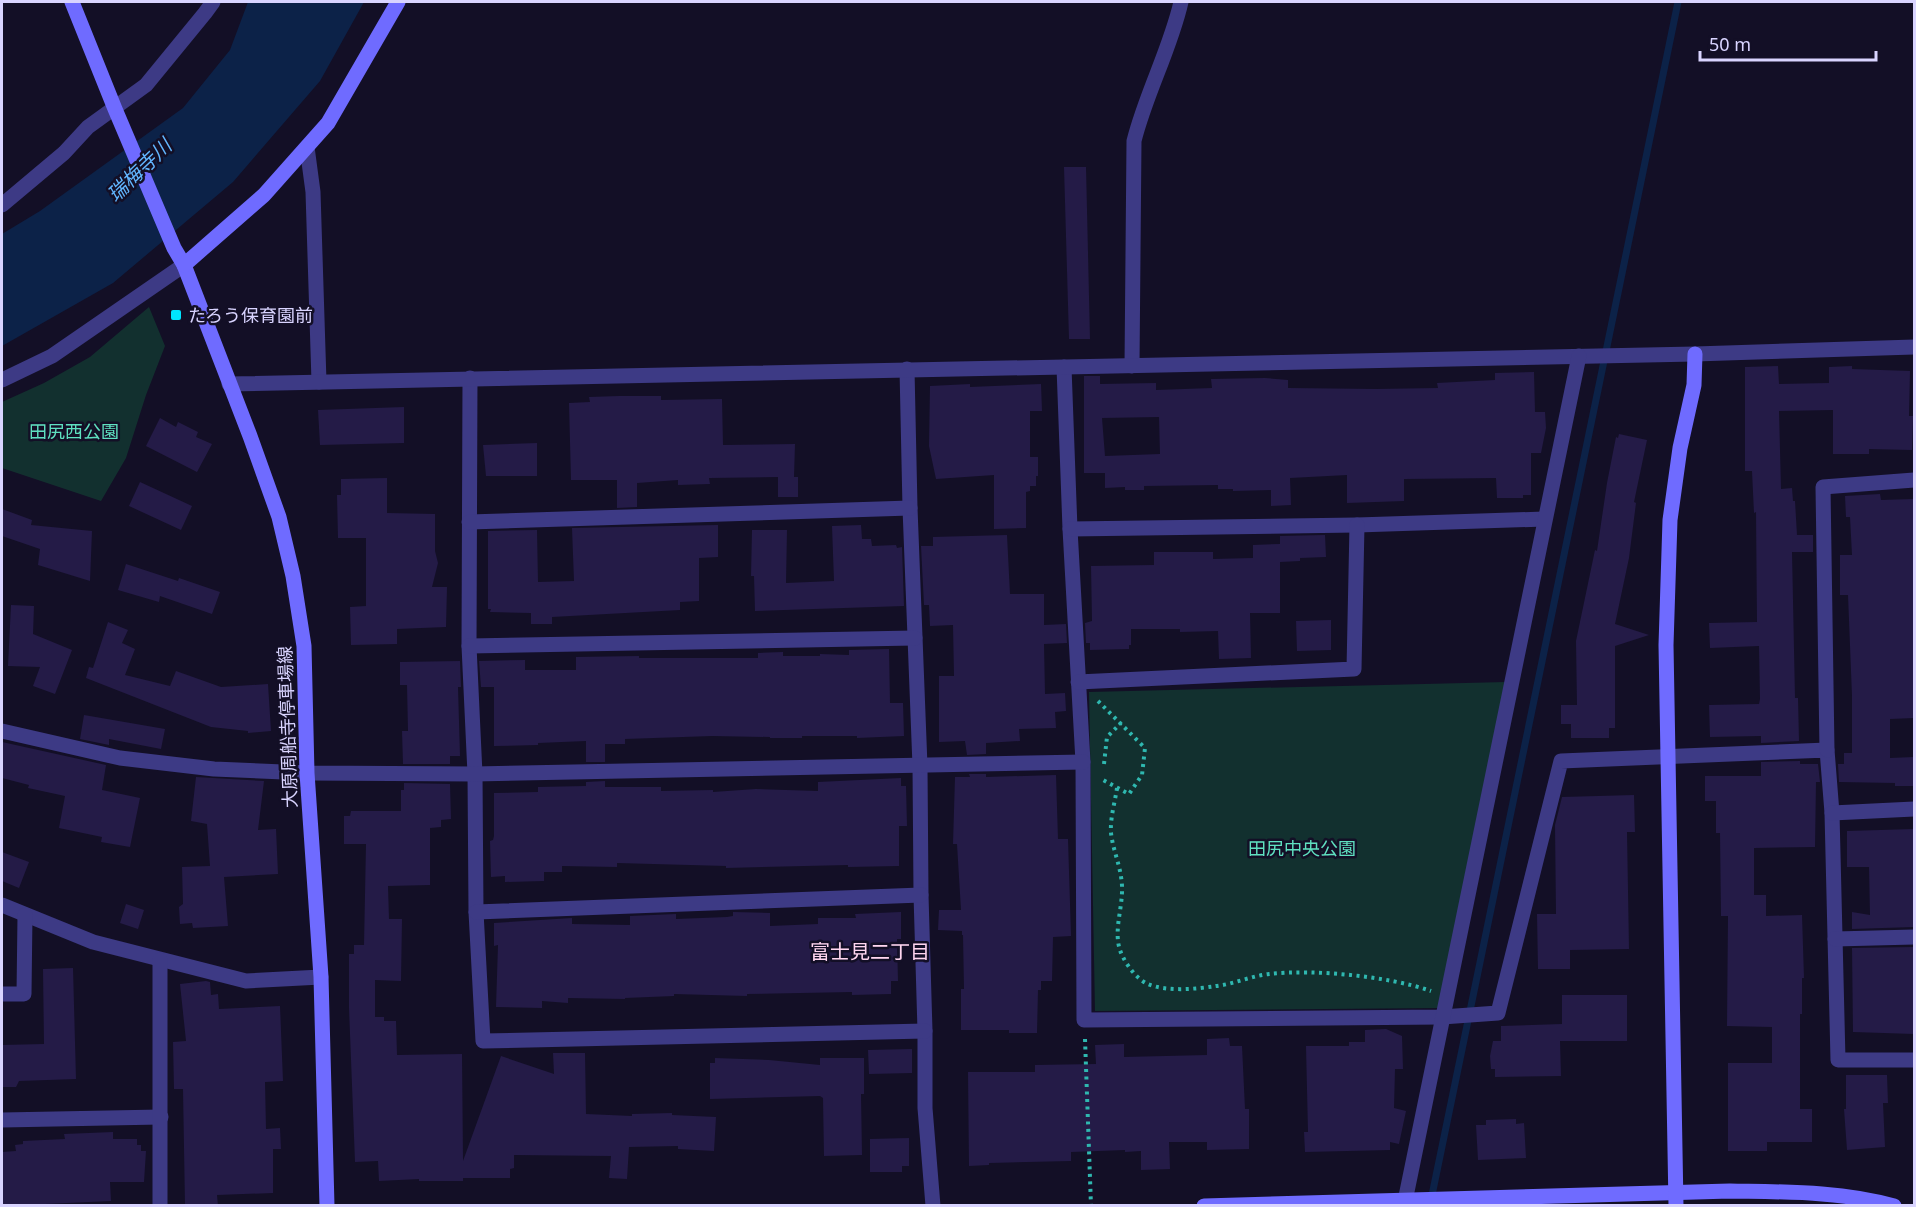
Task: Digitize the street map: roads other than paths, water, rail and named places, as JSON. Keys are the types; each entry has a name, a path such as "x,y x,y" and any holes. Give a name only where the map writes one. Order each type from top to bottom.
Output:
{"street":[{"name":"大原周船寺停車場線","path":"72,2 174,248 184,265 250,436 279,517 293,576 304,646 307,773 321,977 327,1206"},
{"path":"2,205 64,153 88,127 146,85 213,2"},
{"path":"2,380 52,356 184,265 264,195 327,123 398,2"},
{"path":"1132,366 1134,141 1140,116 1171,40 1181,2"},
{"path":"307,147 313,192 319,382"},
{"path":"229,384 1695,354 1914,347"},
{"path":"1676,1200 1666,645 1670,520 1680,448 1694,385 1695,354"},
{"path":"1404,1203 1579,356"},
{"path":"1064,367 1083,762 1084,1020 1442,1017 1498,1013 1561,761 1827,750"},
{"path":"907,369 920,766 921,895 926,1031 925,1108 933,1206"},
{"path":"470,378 469,646 475,774 476,912 483,1041 926,1031"},
{"path":"1914,480 1823,487 1827,750 1832,813 1838,1060 1914,1060"},
{"path":"469,522 910,508"},
{"path":"1070,529 1357,525 1544,519"},
{"path":"1078,682 1354,669 1357,525"},
{"path":"469,646 915,638"},
{"path":"2,731 120,758 214,769 307,773 475,774 1083,762"},
{"path":"1832,813 1914,809"},
{"path":"476,912 921,895"},
{"path":"2,905 93,942 246,981 321,977"},
{"path":"2,994 24,994 25,915"},
{"path":"1835,939 1914,937"},
{"path":"160,960 160,1206"},
{"path":"2,1120 161,1117"},
{"path":"1204,1206 1455,1200 1676,1200 1730,1191 1797,1192 1872,1200 1894,1206"}],"water":[{"name":"瑞梅寺川","path":"248,2 364,2 320,81 233,182 113,283 2,346 2,234 40,211 183,108 230,50"}],"waterway":[{"path":"1431,1200 1678,2"}],"place":[{"name":"たろう保育園前","path":"176,315"}],"district":[{"name":"富士見二丁目","path":"870,951"}],"park label":[{"name":"田尻西公園","path":"74,431"},
{"name":"田尻中央公園","path":"1302,848"}]}
